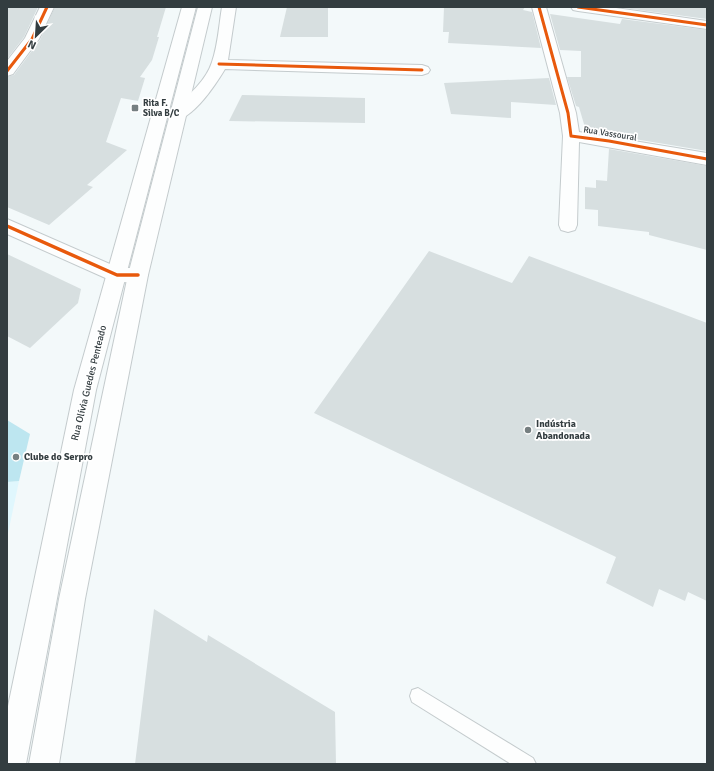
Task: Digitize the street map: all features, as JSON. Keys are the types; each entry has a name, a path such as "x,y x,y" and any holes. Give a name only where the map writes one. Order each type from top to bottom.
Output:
{"main road":[{"path":"7,71 32,39 47,7"},
{"name":"Rua Olívia Guedes Penteado","path":"11,764 64,490 84,397 189,7"},
{"path":"44,764 72,599 138,275 205,7"},
{"path":"179,113 192,102 212,76 219,64 230,7"},
{"name":"Rua Vassoural","path":"539,7 568,113 571,136 568,225"},
{"path":"578,7 707,25"},
{"path":"219,64 422,70"},
{"name":"Rua Vassoural","path":"571,136 609,141 707,159"},
{"path":"7,226 117,275 138,275"}],"lane":[{"path":"418,696 527,764"}],"shaded area":[{"name":"Clube do Serpro","path":"7,420 30,434 19,481 7,482"},
{"path":"19,481 7,538 7,482"}],"building":[{"path":"7,7 38,7 24,37 7,59"},
{"path":"55,7 166,7 152,60 140,77 145,78 138,101 121,98 106,142 127,150 87,185 93,187 49,225 7,207 7,77 14,75 40,40"},
{"path":"287,7 328,7 328,37 280,37"},
{"path":"444,7 525,7 523,10 532,12 541,48 448,43 449,32 443,32"},
{"path":"707,7 707,19 624,8"},
{"path":"550,14 620,24 622,19 707,30 707,151 586,131 579,107 576,106 567,77 581,77 581,51 560,50"},
{"path":"549,78 556,105 511,102 511,118 451,114 444,83"},
{"path":"242,95 365,98 365,123 229,121"},
{"path":"609,149 707,166 707,250 649,235 649,232 598,226 598,210 585,209 585,187 596,188 596,180 607,181"},
{"name":"Indústria Abandonada","path":"429,251 512,283 529,256 707,323 707,601 688,592 685,601 659,589 653,607 606,583 616,557 314,413"},
{"path":"7,254 81,289 78,303 30,348 7,336"},
{"path":"154,609 207,642 208,635 335,712 336,764 135,764"}],"cycle path":[{"path":"7,71 32,39 47,7"},
{"path":"539,7 568,113 571,136 609,141 707,159"},
{"path":"578,7 707,25"},
{"path":"219,64 422,70"},
{"path":"7,226 117,275 138,275"}],"place":[{"name":"Rita F. Silva B/C","path":"135,108"},
{"name":"Indústria Abandonada","path":"528,430"},
{"name":"Clube do Serpro","path":"16,457"}]}
